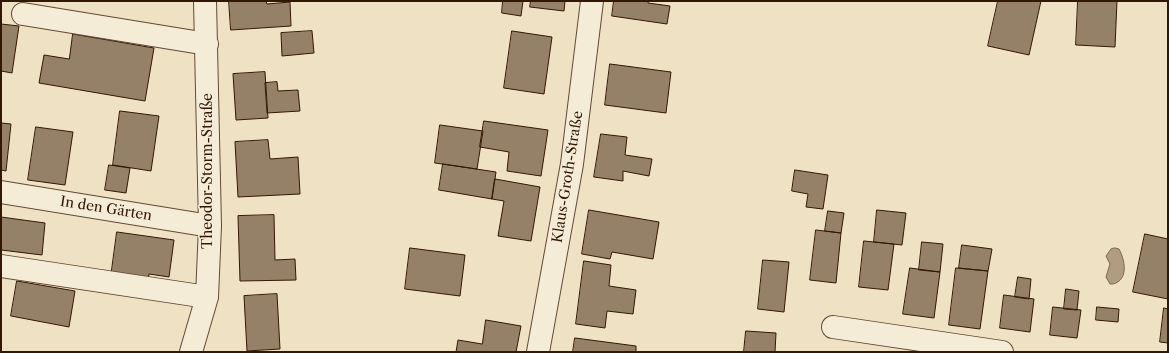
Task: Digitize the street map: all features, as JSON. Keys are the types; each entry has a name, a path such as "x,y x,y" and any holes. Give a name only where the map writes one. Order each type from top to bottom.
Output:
{"street":[{"name":"Theodor-Storm-Straße","path":"191,352 207,297 210,226 205,1"},
{"name":"Klaus-Groth-Straße","path":"538,352 572,164 592,1"},
{"path":"23,14 207,44"},
{"name":"In den Gärten","path":"1,192 210,226"},
{"path":"1,266 207,297"},
{"path":"833,327 1002,352"}],"shaded area":[{"path":"1111,249 1119,249 1121,253 1124,264 1124,274 1118,282 1110,284 1106,277 1110,264 1106,256"}],"building":[{"path":"229,1 266,1 267,4 290,2 291,26 231,30"},
{"path":"503,1 523,1 521,16 502,13"},
{"path":"531,1 565,1 564,11 530,7"},
{"path":"614,1 648,1 648,3 670,6 667,24 612,16"},
{"path":"998,1 1041,1 1029,55 988,46"},
{"path":"1078,1 1117,1 1115,47 1076,45"},
{"path":"1,24 19,26 12,73 1,71"},
{"path":"312,31 314,53 282,56 281,33"},
{"path":"512,31 552,37 544,94 504,88"},
{"path":"73,34 154,48 145,101 39,83 44,55 69,59"},
{"path":"610,64 671,72 666,113 605,105"},
{"path":"265,72 268,118 236,120 233,74"},
{"path":"277,82 278,91 298,90 300,111 267,113 265,83"},
{"path":"120,111 159,116 151,171 113,165"},
{"path":"484,121 548,130 541,176 507,171 509,152 480,147"},
{"path":"1,123 11,124 6,171 1,170"},
{"path":"440,125 483,131 477,169 435,163"},
{"path":"36,127 73,132 65,185 28,180"},
{"path":"601,134 627,137 625,155 652,159 649,176 623,171 623,181 594,177"},
{"path":"268,140 270,159 298,157 300,194 238,197 235,142"},
{"path":"443,164 496,172 492,199 439,190"},
{"path":"109,165 130,168 126,193 105,190"},
{"path":"795,170 828,175 823,209 806,207 808,194 792,191"},
{"path":"495,179 540,187 531,241 498,236 504,201 492,199"},
{"path":"589,210 659,222 653,259 612,252 610,259 582,254"},
{"path":"877,210 906,213 902,245 874,242"},
{"path":"828,211 844,213 841,233 825,231"},
{"path":"274,215 275,260 295,259 296,280 240,281 238,216"},
{"path":"1,217 45,223 42,255 1,250"},
{"path":"816,230 841,233 836,283 810,280"},
{"path":"117,232 174,240 169,277 149,274 148,282 111,277"},
{"path":"1145,234 1168,239 1168,299 1133,292"},
{"path":"864,241 894,244 888,290 859,287"},
{"path":"922,242 943,244 940,272 919,270"},
{"path":"962,245 992,249 988,271 959,268"},
{"path":"410,248 465,255 460,296 405,289"},
{"path":"763,260 789,262 784,312 758,309"},
{"path":"584,261 611,265 609,286 636,290 633,314 607,311 605,328 576,324"},
{"path":"910,268 940,272 934,318 903,314"},
{"path":"956,268 988,271 980,329 949,325"},
{"path":"1018,277 1031,279 1029,299 1015,297"},
{"path":"17,281 75,291 69,327 11,316"},
{"path":"1066,289 1079,291 1077,310 1064,309"},
{"path":"277,294 280,349 247,351 244,296"},
{"path":"1004,295 1034,299 1030,332 1000,328"},
{"path":"1053,307 1081,310 1077,338 1050,335"},
{"path":"1097,307 1119,309 1118,322 1096,320"},
{"path":"1164,308 1168,309 1168,343 1160,342"},
{"path":"486,320 521,326 516,352 456,352 458,340 482,344"},
{"path":"746,331 776,333 775,352 744,352"},
{"path":"575,338 636,346 636,352 573,352"}]}
